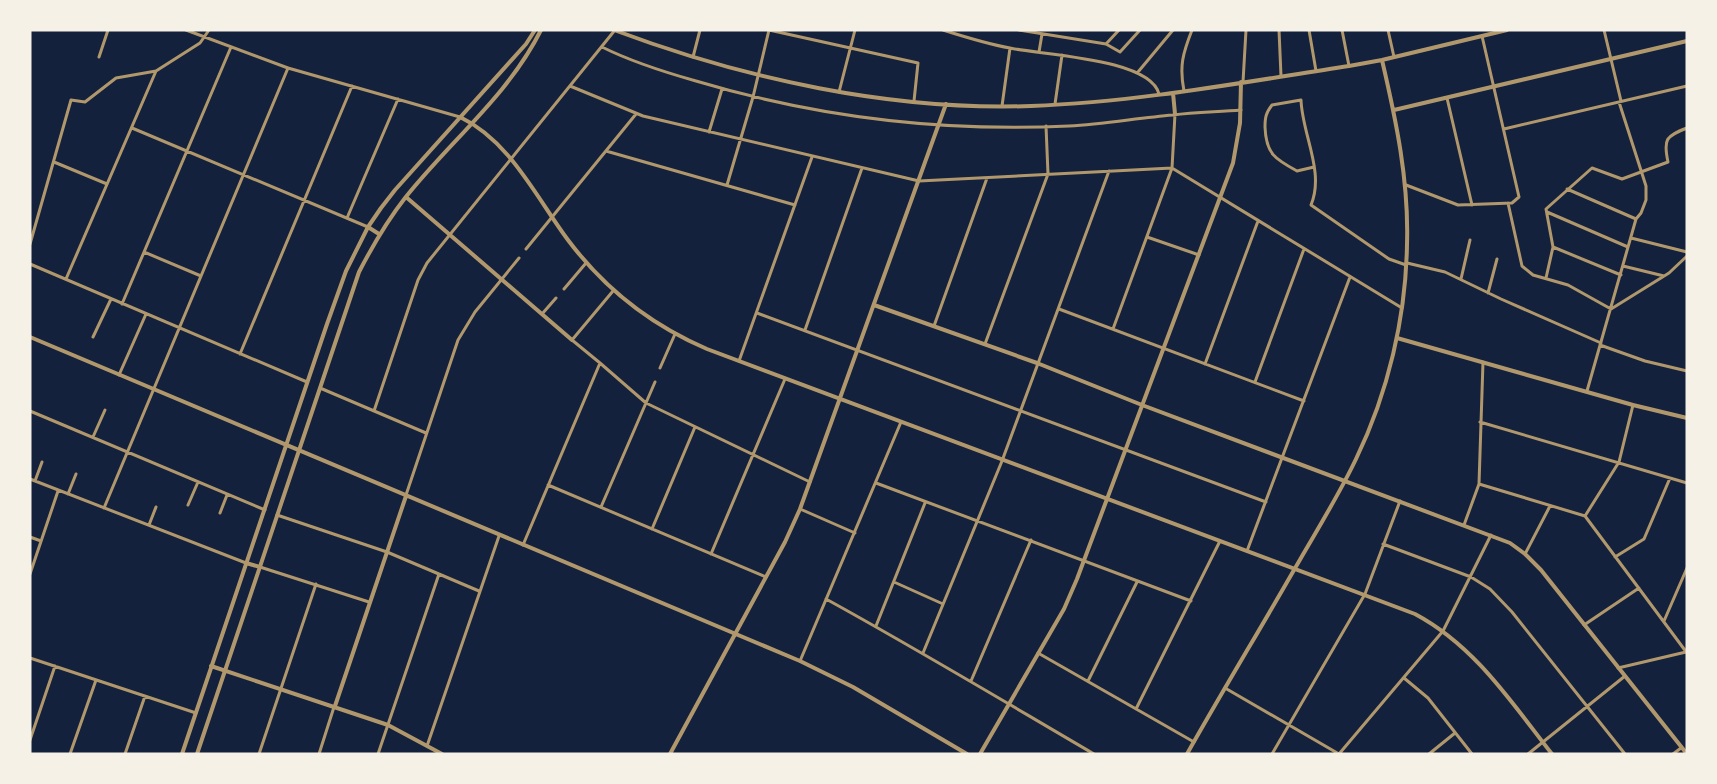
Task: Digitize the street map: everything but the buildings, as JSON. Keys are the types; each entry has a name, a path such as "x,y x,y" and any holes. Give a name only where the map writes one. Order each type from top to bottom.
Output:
{"street":[{"path":"99,57 108,30"},
{"path":"186,30 288,68 460,117 473,123 511,159 586,263 613,291 648,318 675,334 739,362 1416,614 1443,631 1478,661 1552,754"},
{"path":"30,244 71,100 85,102 116,78 156,71 205,37 209,30"},
{"path":"182,754 346,271 368,227 394,190 526,44 535,30"},
{"path":"196,754 359,272 379,234 406,197 519,69 541,30"},
{"path":"374,411 418,280 427,263 615,30 693,57 759,76 839,92 946,104 1002,106 1116,100 1173,93 1382,60 1507,30"},
{"path":"693,57 700,30"},
{"path":"727,185 759,76 769,30 918,63 914,101"},
{"path":"839,92 855,30"},
{"path":"943,30 1010,48 1105,62 1137,73 1155,85 1159,94"},
{"path":"1018,30 1106,44 1120,52 1140,30"},
{"path":"1048,30 1049,35"},
{"path":"1106,44 1119,30"},
{"path":"1137,73 1173,30"},
{"path":"1184,91 1180,69 1192,30"},
{"path":"980,754 1071,595 1233,163 1241,110 1246,30"},
{"path":"1280,30 1281,76"},
{"path":"1309,30 1316,71"},
{"path":"1341,30 1349,66"},
{"path":"1388,30 1394,57"},
{"path":"1587,391 1630,238 1636,219 1646,200 1646,186 1620,102 1604,30"},
{"path":"1039,52 1042,34"},
{"path":"1406,185 1458,205 1508,204 1519,197 1482,36"},
{"path":"1394,110 1687,41"},
{"path":"123,304 231,47"},
{"path":"602,47 651,67 753,97 832,112 939,125 1046,126 1121,122 1174,114 1241,110"},
{"path":"1002,106 1010,48"},
{"path":"1055,104 1062,56"},
{"path":"1187,754 1345,481 1377,409 1396,338 1407,264 1406,185 1394,110 1382,60"},
{"path":"104,508 288,68"},
{"path":"66,279 156,71"},
{"path":"240,354 352,86"},
{"path":"570,86 636,114 919,181 1172,168 1402,308"},
{"path":"1504,129 1687,86"},
{"path":"709,132 722,89"},
{"path":"1113,329 1172,168 1173,93"},
{"path":"1447,98 1472,205"},
{"path":"347,218 398,99"},
{"path":"1314,167 1297,171 1274,157 1266,143 1265,114 1272,105 1301,100 1301,117 1314,167 1314,198 1311,205 1389,259 1445,272 1601,344 1668,367 1687,371"},
{"path":"670,754 766,577 800,509 946,104"},
{"path":"526,249 636,114"},
{"path":"985,344 1048,174 1046,126"},
{"path":"132,128 368,227 379,234"},
{"path":"1546,278 1553,247 1546,209 1592,168 1618,179 1642,173 1668,162 1666,140 1672,134 1687,128"},
{"path":"606,151 795,205"},
{"path":"739,362 812,156"},
{"path":"54,162 108,184"},
{"path":"805,330 862,168"},
{"path":"923,653 1002,461 1109,171"},
{"path":"934,326 987,178"},
{"path":"1568,189 1636,219"},
{"path":"406,197 646,403 810,482"},
{"path":"1508,204 1521,266 1533,275 1576,289 1611,309"},
{"path":"1547,212 1628,247"},
{"path":"1205,364 1258,221"},
{"path":"1147,237 1199,255"},
{"path":"1611,309 1675,269 1687,254 1630,238"},
{"path":"1461,279 1470,240"},
{"path":"1553,247 1621,275"},
{"path":"1255,382 1304,249"},
{"path":"144,252 201,276"},
{"path":"319,754 454,351 475,312 519,258"},
{"path":"1488,293 1497,259"},
{"path":"564,288 586,263"},
{"path":"30,264 308,382"},
{"path":"1623,266 1664,276"},
{"path":"1247,551 1350,277"},
{"path":"572,340 613,291"},
{"path":"542,314 556,298"},
{"path":"93,337 111,299"},
{"path":"874,305 1037,363 1142,405 1510,543 1541,570 1687,754"},
{"path":"1059,309 1304,401"},
{"path":"757,313 1266,502"},
{"path":"119,375 146,314"},
{"path":"660,368 675,334"},
{"path":"30,337 800,662 853,687 964,753"},
{"path":"1396,338 1687,418"},
{"path":"1464,525 1479,484 1483,362"},
{"path":"523,545 600,363"},
{"path":"711,554 785,378"},
{"path":"601,507 654,382"},
{"path":"320,388 426,433"},
{"path":"1585,516 1619,462 1633,405"},
{"path":"93,438 105,410"},
{"path":"30,411 265,510"},
{"path":"800,662 901,422"},
{"path":"1480,422 1687,483"},
{"path":"652,529 695,427"},
{"path":"35,481 42,462"},
{"path":"68,494 76,474"},
{"path":"1615,557 1644,539 1670,478"},
{"path":"30,479 246,563 370,603"},
{"path":"189,505 198,482"},
{"path":"876,483 1191,601"},
{"path":"1479,484 1585,516 1686,652 1618,668"},
{"path":"548,485 766,577"},
{"path":"30,574 58,490"},
{"path":"220,513 228,495"},
{"path":"1272,754 1365,594 1400,501"},
{"path":"876,627 925,503"},
{"path":"1525,554 1550,506"},
{"path":"148,525 156,507"},
{"path":"800,509 855,533"},
{"path":"278,515 387,552 479,591"},
{"path":"1225,688 1339,754 1443,631 1491,535"},
{"path":"427,746 499,536"},
{"path":"30,537 41,541"},
{"path":"971,681 1031,540"},
{"path":"1136,709 1220,541"},
{"path":"1383,544 1470,577 1490,589 1502,600 1625,754"},
{"path":"1664,621 1687,568"},
{"path":"378,754 439,574"},
{"path":"894,582 943,604"},
{"path":"1088,681 1137,582"},
{"path":"259,754 316,584"},
{"path":"1584,625 1639,588"},
{"path":"826,599 1095,754"},
{"path":"1038,652 1194,742"},
{"path":"30,658 196,713"},
{"path":"30,740 56,666"},
{"path":"211,666 388,725 442,754"},
{"path":"1528,754 1625,676"},
{"path":"1404,678 1428,698 1472,754"},
{"path":"70,754 96,680"},
{"path":"125,754 145,696"},
{"path":"1429,754 1455,733"},
{"path":"1673,754 1681,747"}]}
